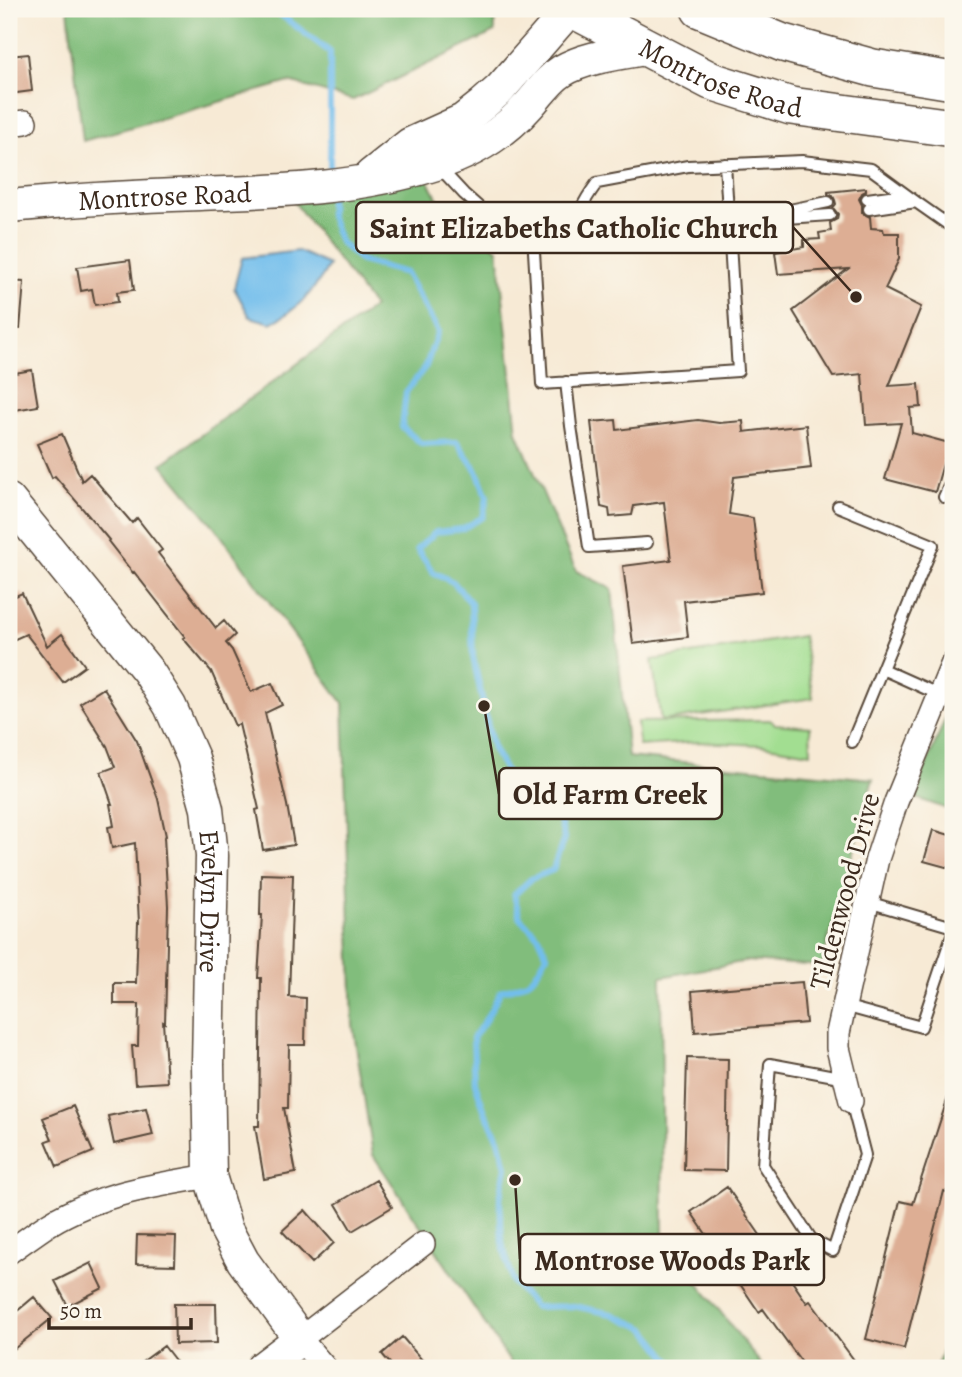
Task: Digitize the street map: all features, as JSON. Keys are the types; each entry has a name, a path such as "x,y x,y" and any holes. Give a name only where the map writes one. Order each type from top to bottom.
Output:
{"main road":[{"path":"572,9 649,48"},
{"name":"Montrose Road","path":"700,9 783,43 873,68 953,81"},
{"name":"Montrose Road","path":"649,48 711,80 791,106 953,128"}],"street":[{"path":"362,183 410,144 463,120 482,105 500,89 572,9"},
{"name":"Montrose Road","path":"9,205 89,198 285,190 362,183 436,164 466,152 511,124 552,79 572,66 649,48"},
{"name":"Evelyn Drive","path":"9,500 148,671 170,706 193,758 207,809 212,856 208,1065 210,1176 226,1229 243,1261 300,1339"},
{"name":"Tildenwood Drive","path":"852,1101 838,1048 838,1033 877,859 896,802 953,663"},
{"path":"9,1252 50,1224 93,1203 144,1187 210,1176"},
{"path":"262,1368 423,1244"},
{"path":"300,1339 325,1368"}],"lane":[{"path":"577,237 582,204 597,184 688,166 802,160 871,169 953,228"},
{"path":"436,164 500,226 542,238 830,215"},
{"path":"533,235 542,384 737,371 725,164"},
{"path":"904,194 868,204 916,202"},
{"path":"728,222 828,202"},
{"path":"566,382 589,547 647,543"},
{"path":"944,497 953,478"},
{"path":"838,506 933,545 852,742"},
{"path":"882,669 940,695"},
{"path":"844,1006 921,1027 953,930 868,902"},
{"path":"845,1078 770,1064 763,1165 812,1240 833,1251 865,1155 852,1101"}],"green space":[{"path":"68,9 494,9 495,32 353,100 289,82 83,141"},
{"path":"420,165 445,213 498,249 517,432 576,571 612,589 628,757 873,779 821,966 747,961 661,977 663,1238 764,1368 514,1368 373,1155 353,1026 343,703 214,526 162,464 374,307 285,190"},
{"path":"803,636 813,698 661,721 652,660"},
{"path":"953,700 953,811 913,797"},
{"path":"770,720 775,724 810,727 811,753 761,745 698,742 639,746 637,722"},
{"path":"953,1321 953,1368 936,1368"}],"water":[{"path":"298,251 329,265 318,283 297,306 271,323 250,317 234,288 242,258"}],"building":[{"path":"28,54 32,91 9,94 9,56"},
{"path":"866,188 859,199 862,213 870,217 871,228 883,229 884,233 899,233 899,259 885,289 921,307 889,386 919,384 921,407 910,408 912,433 949,443 935,492 885,479 901,423 866,425 862,374 833,377 793,311 848,269 778,274 775,252 804,247 804,240 820,239 819,233 831,231 830,223 837,219 838,214 833,208 835,200 828,192"},
{"path":"130,260 134,290 117,292 118,302 95,305 92,289 81,291 77,267"},
{"path":"9,281 24,282 20,329 9,328"},
{"path":"32,370 38,406 9,411 9,374"},
{"path":"616,420 617,430 698,420 719,423 743,421 744,432 806,425 811,468 734,477 729,514 753,518 762,592 684,601 688,637 633,644 623,566 671,560 664,502 634,506 632,515 610,517 609,509 601,507 591,422"},
{"path":"62,434 82,481 90,474 132,523 137,518 162,550 158,553 216,628 224,621 235,635 226,643 232,650 251,692 272,683 282,705 265,713 294,845 263,850 256,810 259,809 239,724 235,726 211,671 109,540 55,476 52,478 37,444"},
{"path":"22,593 47,646 62,634 85,666 63,682 26,634 13,640 9,632 9,599"},
{"path":"104,688 137,741 158,799 166,836 168,906 165,1023 163,1022 167,1082 135,1084 132,1046 138,1046 139,1004 114,1004 114,983 136,983 139,923 135,843 112,848 108,827 114,826 112,804 101,772 115,767 107,746 80,703"},
{"path":"933,830 953,836 953,869 924,861"},
{"path":"261,874 293,875 289,997 306,998 305,1045 289,1045 288,1108 284,1108 296,1173 264,1179 255,1126 259,1126 261,978 258,978 262,915"},
{"path":"802,982 806,1023 695,1032 692,991"},
{"path":"687,1058 728,1059 726,1171 684,1170"},
{"path":"950,1091 953,1091 953,1194 944,1191 904,1349 866,1339 900,1201 913,1204"},
{"path":"73,1106 93,1152 57,1167 46,1141 52,1139 43,1118"},
{"path":"146,1108 153,1135 114,1144 108,1116"},
{"path":"376,1180 392,1207 352,1231 336,1204"},
{"path":"727,1187 807,1303 810,1301 860,1368 806,1368 763,1309 759,1312 691,1212"},
{"path":"305,1210 334,1243 312,1263 282,1231"},
{"path":"137,1235 176,1236 175,1265 136,1264"},
{"path":"91,1263 103,1288 68,1306 55,1281"},
{"path":"34,1297 52,1318 9,1353 9,1318"},
{"path":"174,1304 216,1304 217,1343 175,1344"},
{"path":"402,1337 429,1368 394,1368 382,1354"},
{"path":"164,1346 181,1368 134,1368"}],"waterway":[{"path":"278,9 277,12 330,52 330,176"},
{"path":"330,194 330,216 340,242 361,261 406,273 438,331 426,366 406,392 402,427 422,444 457,442 477,471 487,497 483,517 462,529 436,532 417,549 433,572 453,582 471,603 473,657 493,749 513,785 530,786 546,798 558,813 564,838 553,870 531,879 514,895 520,918 539,937 547,955 534,977 501,991 473,1038 475,1083 485,1112 499,1139 506,1167 500,1198 502,1242 513,1282 535,1307 574,1306 612,1314 646,1329 676,1368"}],"place":[{"name":"Saint Elizabeths Catholic Church","path":"856,297"},
{"name":"Old Farm Creek","path":"484,706"},
{"name":"Montrose Woods Park","path":"515,1180"}]}
